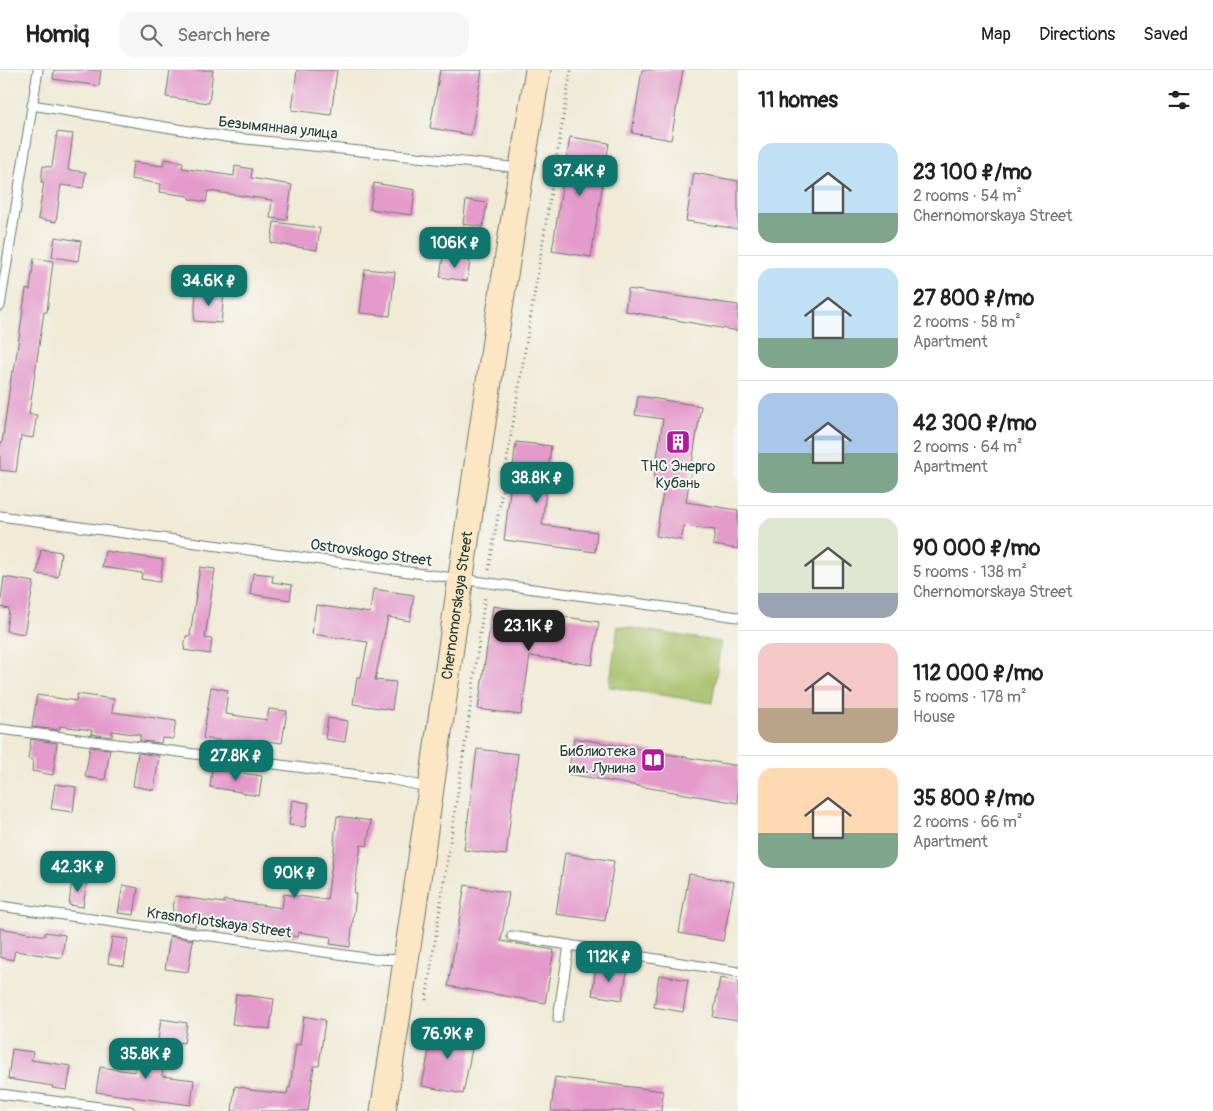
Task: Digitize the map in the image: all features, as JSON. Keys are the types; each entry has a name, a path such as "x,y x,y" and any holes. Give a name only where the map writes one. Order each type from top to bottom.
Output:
{"main road":[{"name":"Chernomorskaya Street","path":"383,1111 521,168 538,70"}],"lane":[{"path":"0,306 38,70"},
{"name":"Безымянная улица","path":"32,105 226,137 521,168"},
{"name":"Ostrovskogo Street","path":"0,516 738,617"},
{"path":"0,729 390,779 431,788"},
{"name":"Krasnoflotskaya Street","path":"0,906 373,958 406,960"},
{"path":"512,936 738,972"},
{"path":"558,1018 570,945"},
{"path":"0,1094 130,1111"}],"path":[{"path":"426,1000 467,731 487,582 570,70"}],"green space":[{"path":"618,626 721,642 712,703 609,687"}],"building":[{"path":"54,70 101,70 99,86 53,79"},
{"path":"170,70 213,70 209,103 166,97"},
{"path":"297,70 337,70 331,115 292,110"},
{"path":"440,70 482,70 471,135 430,128"},
{"path":"642,70 683,70 671,140 632,133"},
{"path":"57,132 73,134 68,170 86,172 83,188 61,185 56,222 38,219 44,182 41,182 43,166 52,167"},
{"path":"570,137 609,143 591,257 552,251"},
{"path":"164,159 183,162 182,168 234,176 235,166 252,169 251,178 292,185 287,220 270,218 272,200 208,191 206,202 189,199 189,196 159,192 161,184 131,179 133,162 163,166"},
{"path":"694,173 738,181 738,229 686,221"},
{"path":"374,183 415,190 412,215 370,209"},
{"path":"466,200 487,203 483,227 463,224"},
{"path":"274,222 320,228 317,250 271,243"},
{"path":"55,237 81,241 78,261 52,257"},
{"path":"443,257 470,261 467,281 440,277"},
{"path":"34,258 53,261 47,312 44,312 29,414 37,415 33,438 21,436 16,472 0,470 0,443 2,443 12,371 14,372 26,289 30,290"},
{"path":"365,269 395,272 390,316 360,313"},
{"path":"628,289 738,305 738,331 625,311"},
{"path":"196,291 224,293 221,323 194,321"},
{"path":"638,396 701,406 686,502 738,510 738,549 713,545 715,530 684,526 681,540 656,536 665,480 654,478 663,419 635,415"},
{"path":"516,442 551,446 542,525 597,532 595,552 504,540"},
{"path":"41,549 61,552 58,577 37,574"},
{"path":"105,551 163,560 160,582 141,579 142,573 102,567"},
{"path":"200,567 215,569 205,638 212,639 210,654 184,650 186,636 190,636"},
{"path":"253,573 273,575 272,582 292,585 290,600 250,594"},
{"path":"4,577 34,582 24,634 6,631 9,609 0,607"},
{"path":"373,589 414,595 410,621 388,617 375,680 396,682 392,710 353,704 357,677 361,677 368,642 312,634 316,605 370,613"},
{"path":"493,606 599,622 592,665 530,656 521,715 478,709"},
{"path":"211,687 228,690 225,714 267,720 269,709 287,711 282,743 260,740 259,746 203,738"},
{"path":"77,694 114,699 112,712 176,721 173,739 162,738 161,743 140,741 140,735 112,731 112,737 91,734 92,730 60,726 59,730 32,727 37,695 76,701"},
{"path":"328,718 348,721 345,742 325,739"},
{"path":"574,738 738,766 738,803 568,774"},
{"path":"31,739 57,743 53,775 32,771 33,760 28,759"},
{"path":"90,747 110,749 105,780 85,777"},
{"path":"477,749 518,754 506,855 464,850"},
{"path":"138,753 159,756 154,790 133,786"},
{"path":"212,769 262,776 259,796 210,787"},
{"path":"55,784 76,787 73,812 51,809"},
{"path":"292,800 309,803 305,827 289,825"},
{"path":"337,816 371,821 367,846 361,845 354,893 356,894 350,947 330,944 331,937 299,932 298,937 196,921 195,927 172,924 175,896 282,908 284,894 327,900"},
{"path":"565,853 614,861 605,921 556,914"},
{"path":"689,874 734,882 723,941 679,933"},
{"path":"72,879 87,881 83,907 69,905"},
{"path":"123,885 138,888 134,915 118,913"},
{"path":"465,885 509,893 501,941 554,950 545,1003 448,986"},
{"path":"0,928 45,936 45,932 65,935 62,958 15,951 13,960 0,957"},
{"path":"170,936 193,940 188,972 165,969"},
{"path":"112,937 128,939 124,966 108,963"},
{"path":"596,967 627,972 622,1000 592,995"},
{"path":"659,975 688,980 683,1012 654,1007"},
{"path":"720,978 738,981 738,1021 713,1017"},
{"path":"236,994 274,999 270,1029 232,1024"},
{"path":"304,1016 325,1020 319,1066 314,1066 308,1111 232,1111 235,1086 250,1090 287,1094 288,1088 290,1088 296,1044 300,1045"},
{"path":"161,1019 187,1023 184,1043 158,1040"},
{"path":"434,1025 475,1033 463,1094 422,1086"},
{"path":"139,1046 166,1050 162,1076 194,1080 191,1105 96,1092 100,1067 135,1072"},
{"path":"12,1049 33,1052 31,1060 71,1066 67,1090 8,1079"},
{"path":"555,1077 663,1091 661,1111 551,1111"}],"place":[{"name":"ТНС Энерго Кубань","path":"678,442"},
{"name":"Библиотека им. Лунина","path":"653,760"}]}
